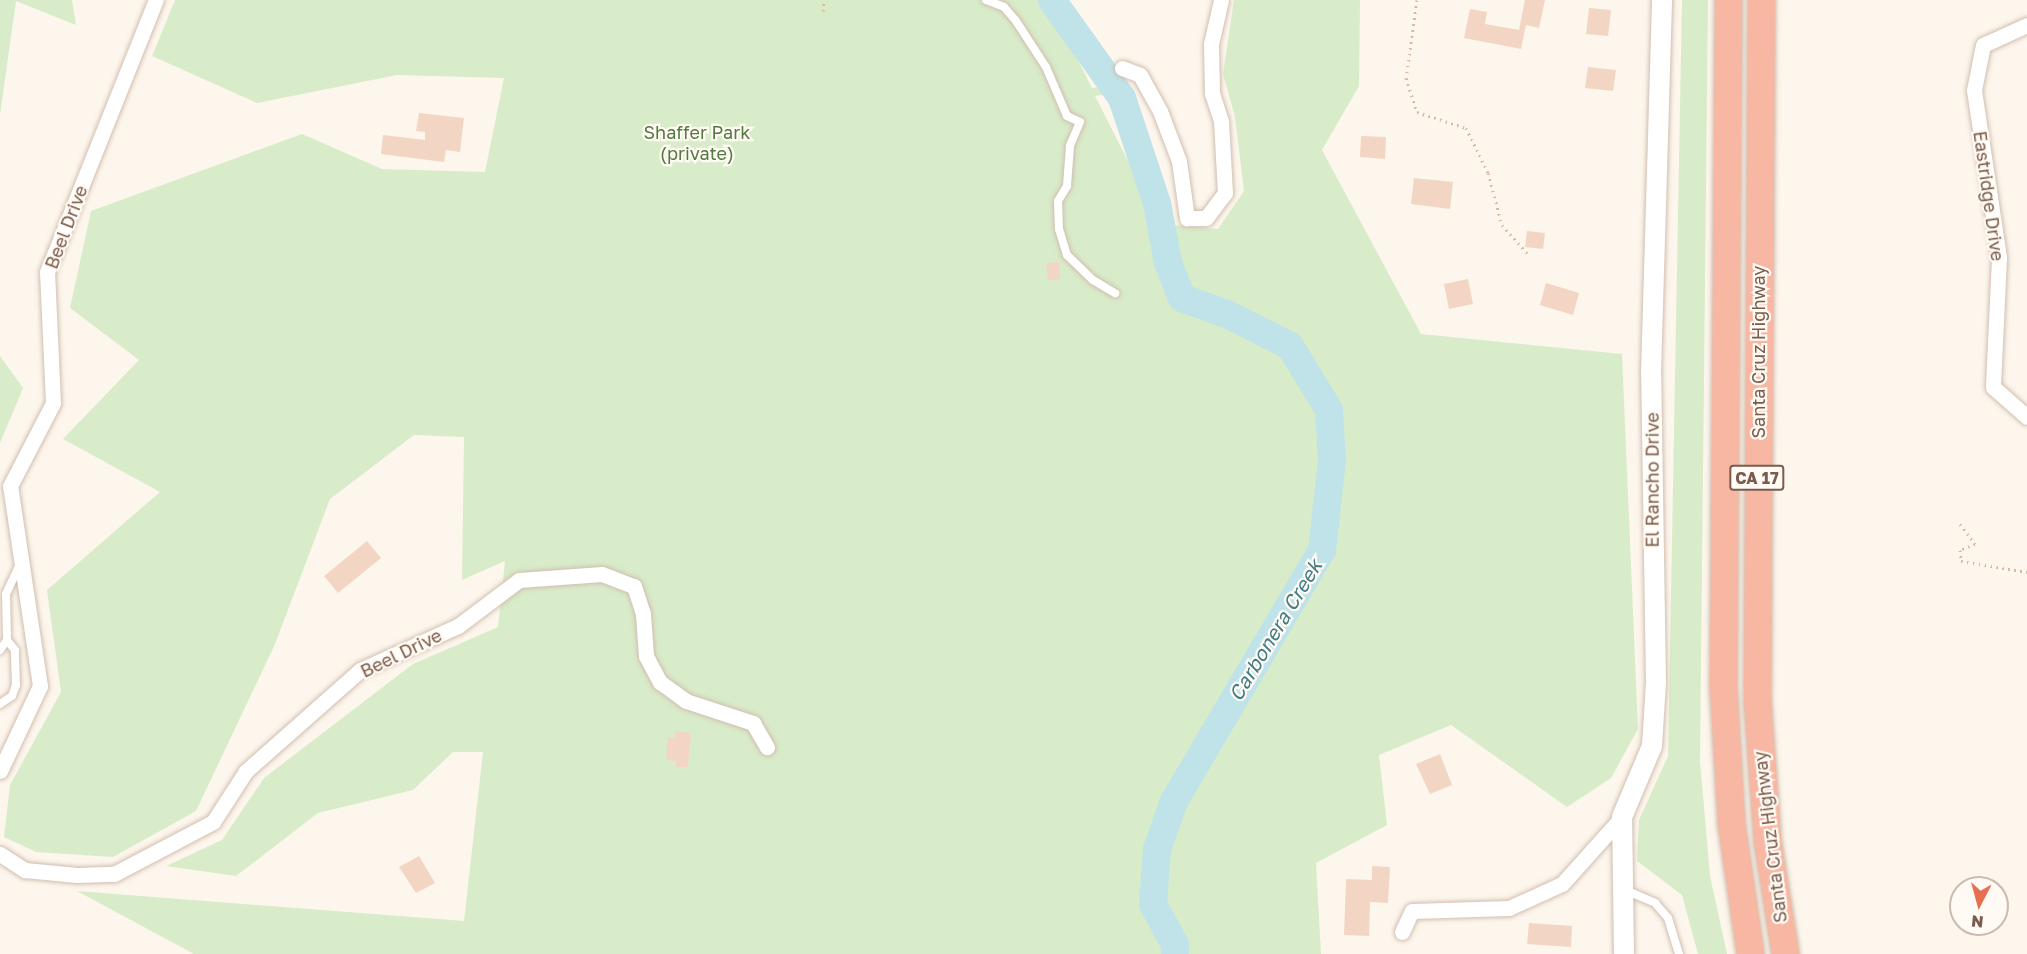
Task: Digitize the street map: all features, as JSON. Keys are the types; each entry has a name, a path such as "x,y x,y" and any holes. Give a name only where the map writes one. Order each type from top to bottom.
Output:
{"highway":[{"name":"Santa Cruz Highway","path":"1728,0 1723,687 1731,823 1750,954"},
{"name":"Santa Cruz Highway","path":"1761,0 1757,700 1766,828 1785,954"}],"street":[{"name":"Beel Drive","path":"0,771 40,686 10,486 52,403 47,272 156,0"},
{"path":"1122,68 1140,75 1160,111 1179,161 1187,218 1206,218 1225,193 1221,121 1212,93 1211,44 1221,0"},
{"name":"El Rancho Drive","path":"1624,954 1622,817 1652,746 1656,682 1651,373 1662,0"},
{"name":"Eastridge Drive","path":"2027,25 1983,45 1974,90 1999,258 1993,387 2027,417"},
{"name":"Beel Drive","path":"0,854 25,870 77,875 114,874 213,822 246,771 360,670 458,626 519,580 602,574 634,586 643,614 646,656 660,681 686,701 753,723 767,747"},
{"path":"1402,932 1412,910 1509,908 1562,884 1622,817"}],"lane":[{"path":"986,0 1004,7 1016,21 1046,67 1067,116 1080,122 1070,146 1067,186 1058,201 1059,229 1067,255 1094,280 1115,293"},
{"path":"0,650 7,640 6,594 21,563"},
{"path":"0,705 12,696 16,685 15,650 7,640"},
{"path":"1623,889 1655,903 1668,918 1679,954"}],"path":[{"path":"823,11 824,0"},
{"path":"1417,0 1406,78 1417,112 1466,128 1488,173 1502,225 1529,255"},
{"path":"1960,524 1975,544 1960,550 1961,561 2027,572"}],"green space":[{"path":"0,0 72,0 76,25 16,1 0,115"},
{"name":"Shaffer Park (private)","path":"175,0 1048,0 1092,88 1102,87 1107,94 1095,96 1160,224 1218,229 1244,191 1235,117 1223,74 1234,0 1360,0 1359,86 1322,150 1421,334 1622,354 1638,729 1611,778 1567,807 1451,725 1379,755 1387,825 1316,863 1321,954 194,954 77,891 464,921 483,752 453,752 413,790 318,813 236,876 166,866 222,840 264,778 413,664 498,627 505,561 462,580 464,437 414,435 330,499 275,644 196,811 113,857 36,852 4,837 10,785 61,692 47,590 160,492 63,439 139,360 70,308 91,211 302,134 382,169 485,172 504,78 397,75 257,103 152,56"},
{"path":"1682,0 1708,0 1700,761 1710,876 1727,954 1698,954 1682,895 1637,861 1639,820 1668,756"},
{"path":"0,356 23,388 0,443"}],"building":[{"path":"1525,0 1545,0 1539,28 1526,25 1521,49 1464,38 1470,9 1487,12 1485,24 1519,30"},
{"path":"1589,8 1611,10 1608,36 1586,34"},
{"path":"1588,67 1616,70 1613,91 1585,88"},
{"path":"419,113 464,118 460,152 446,150 444,162 381,154 383,135 425,140 425,132 416,131"},
{"path":"1361,136 1386,137 1385,159 1360,157"},
{"path":"1414,178 1453,182 1450,209 1411,204"},
{"path":"1527,231 1545,233 1543,249 1525,247"},
{"path":"1059,262 1060,279 1048,280 1046,263"},
{"path":"1468,279 1473,304 1449,309 1444,284"},
{"path":"1546,283 1579,293 1573,315 1540,305"},
{"path":"367,541 381,558 338,593 324,576"},
{"path":"675,731 691,733 688,767 676,767 676,761 666,760 668,737 675,738"},
{"path":"1440,754 1452,785 1430,794 1416,764"},
{"path":"419,856 435,883 416,893 399,867"},
{"path":"1372,866 1390,867 1388,903 1370,902 1369,936 1344,935 1346,879 1372,880"},
{"path":"1529,923 1572,926 1571,947 1527,944"}],"waterway":[{"name":"Carbonera Creek","path":"1052,0 1122,98 1157,203 1168,263 1182,298 1229,315 1290,346 1329,410 1332,460 1322,550 1174,801 1157,849 1153,904 1175,945 1175,954"}]}
